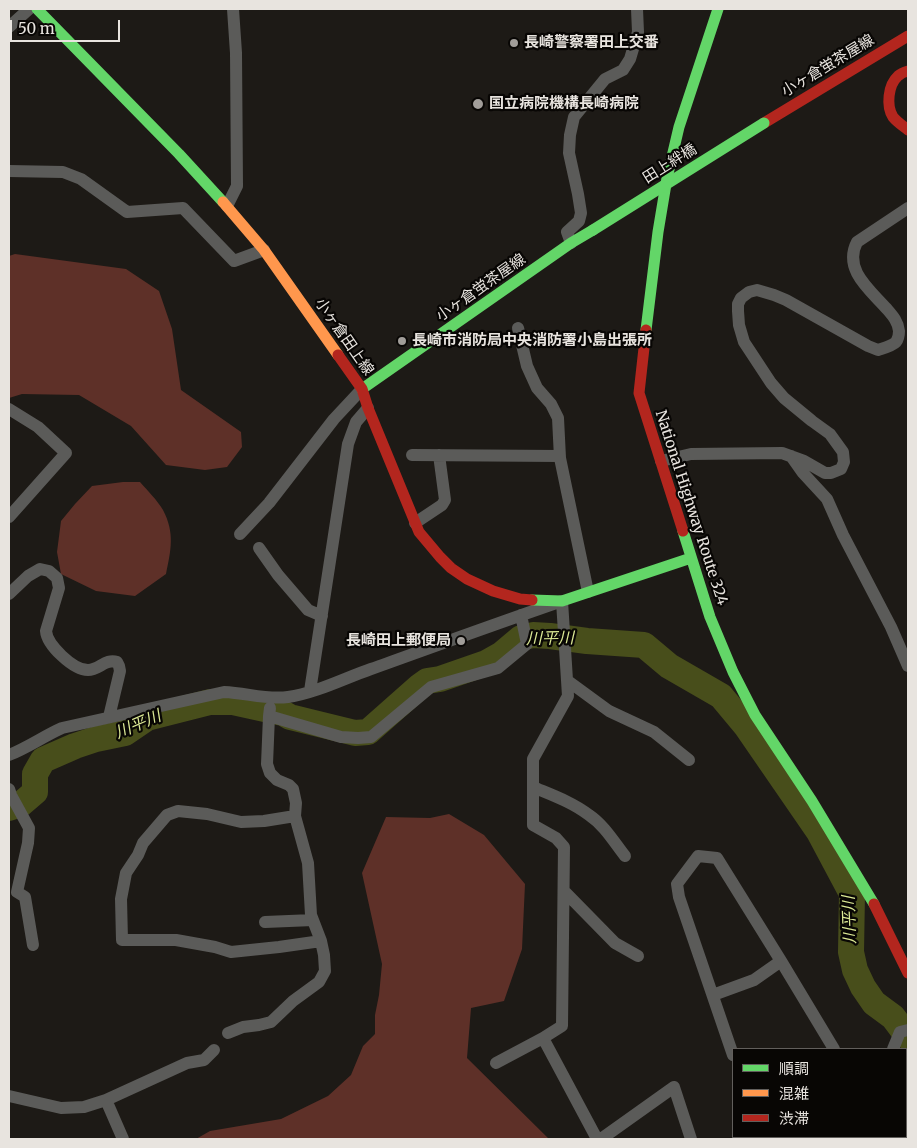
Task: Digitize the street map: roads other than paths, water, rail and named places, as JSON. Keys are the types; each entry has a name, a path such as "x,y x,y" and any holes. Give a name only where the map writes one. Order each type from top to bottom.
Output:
{"main road":[{"name":"小ヶ倉田上線","path":"36,9 179,154 264,250 362,389 419,532 451,568 467,579 493,591 520,599 562,601 690,558"},
{"name":"National Highway Route 324","path":"718,9 679,127 667,178 648,305 640,370 640,393 690,558 710,617 733,672 755,715 812,801 872,899 908,973"},
{"name":"小ヶ倉蛍茶屋線","path":"764,123 908,36"},
{"path":"908,71 898,76 892,84 889,101 893,117 908,130"},
{"name":"田上絆橋","path":"593,230 764,123"},
{"name":"小ヶ倉蛍茶屋線","path":"362,389 593,230"}],"street":[{"path":"9,27 29,9"},
{"path":"227,206 237,186 236,53 233,9"},
{"path":"571,244 566,232 579,221 581,213 569,153 574,117 605,79 623,70 630,59 638,32 637,9"},
{"path":"9,171 63,172 81,179 127,212 183,208 234,261 264,250"},
{"path":"661,461 691,454 782,453 825,472 831,473 841,469 844,462 843,452 830,434 812,422 784,398 771,383 744,342 739,325 738,304 741,298 749,292 757,290 786,300 878,350 895,343 899,337 896,319 858,277 853,262 853,250 857,242 908,208"},
{"path":"518,328 527,366 537,388 551,404 558,418 560,456 588,592"},
{"path":"240,534 269,503 334,419 362,389"},
{"path":"310,691 348,444 356,422 368,408"},
{"path":"9,409 38,427 66,453 9,517"},
{"path":"412,455 560,456"},
{"path":"415,523 442,505 445,500 439,455"},
{"path":"790,456 827,499 843,535 891,627 908,666"},
{"path":"259,548 278,576 308,610 322,616"},
{"path":"9,594 28,576 40,569 49,571 57,578 59,588 46,636 59,653 80,668 88,670 97,668 109,661 117,662 120,671 109,717"},
{"path":"9,755 62,728 224,692 271,698 290,697 562,601 568,696 533,759 533,825 556,838 564,847 562,1026 496,1063"},
{"path":"268,716 341,737 372,737 431,687 498,668 527,644 521,615"},
{"path":"568,681 609,711 654,732 689,760"},
{"path":"228,1033 243,1026 271,1022 293,1001 319,982 324,971 324,955 321,941 311,915 308,863 295,816 296,803 293,789 289,785 277,780 270,772 267,764 268,716 271,698"},
{"path":"533,787 570,803 590,815 602,826 625,856"},
{"path":"9,788 29,828 28,843 18,892 25,897 33,945"},
{"path":"295,816 242,822 206,814 178,811 167,815 143,843 138,855 126,873 121,899 122,940 176,940 215,947 230,952 321,941"},
{"path":"732,1052 679,898 677,884 698,856 717,858 833,1048"},
{"path":"564,891 615,943 638,956"},
{"path":"265,922 313,920"},
{"path":"713,996 754,980 781,961"},
{"path":"893,1048 900,1032 908,1030"},
{"path":"543,1038 597,1139"},
{"path":"9,1096 61,1108 84,1107 106,1100 187,1063 204,1060 214,1050"},
{"path":"601,1139 674,1087 692,1139"},
{"path":"106,1100 123,1139"}],"waterway":[{"name":"川平川","path":"9,808 21,804 35,792 35,774 43,760 96,739 125,733 147,718 210,702 233,702 283,713 290,717 355,733 368,732 427,681 440,679 486,663 502,654 521,638 533,635 644,645 669,666 721,696 746,726 819,832 852,894 851,952 855,970 863,987 874,1003 893,1017 908,1037"}],"place":[{"name":"長崎警察署田上交番","path":"514,43"},
{"name":"国立病院機構長崎病院","path":"478,104"},
{"name":"長崎市消防局中央消防署小島出張所","path":"402,341"},
{"name":"長崎田上郵便局","path":"461,641"}]}
